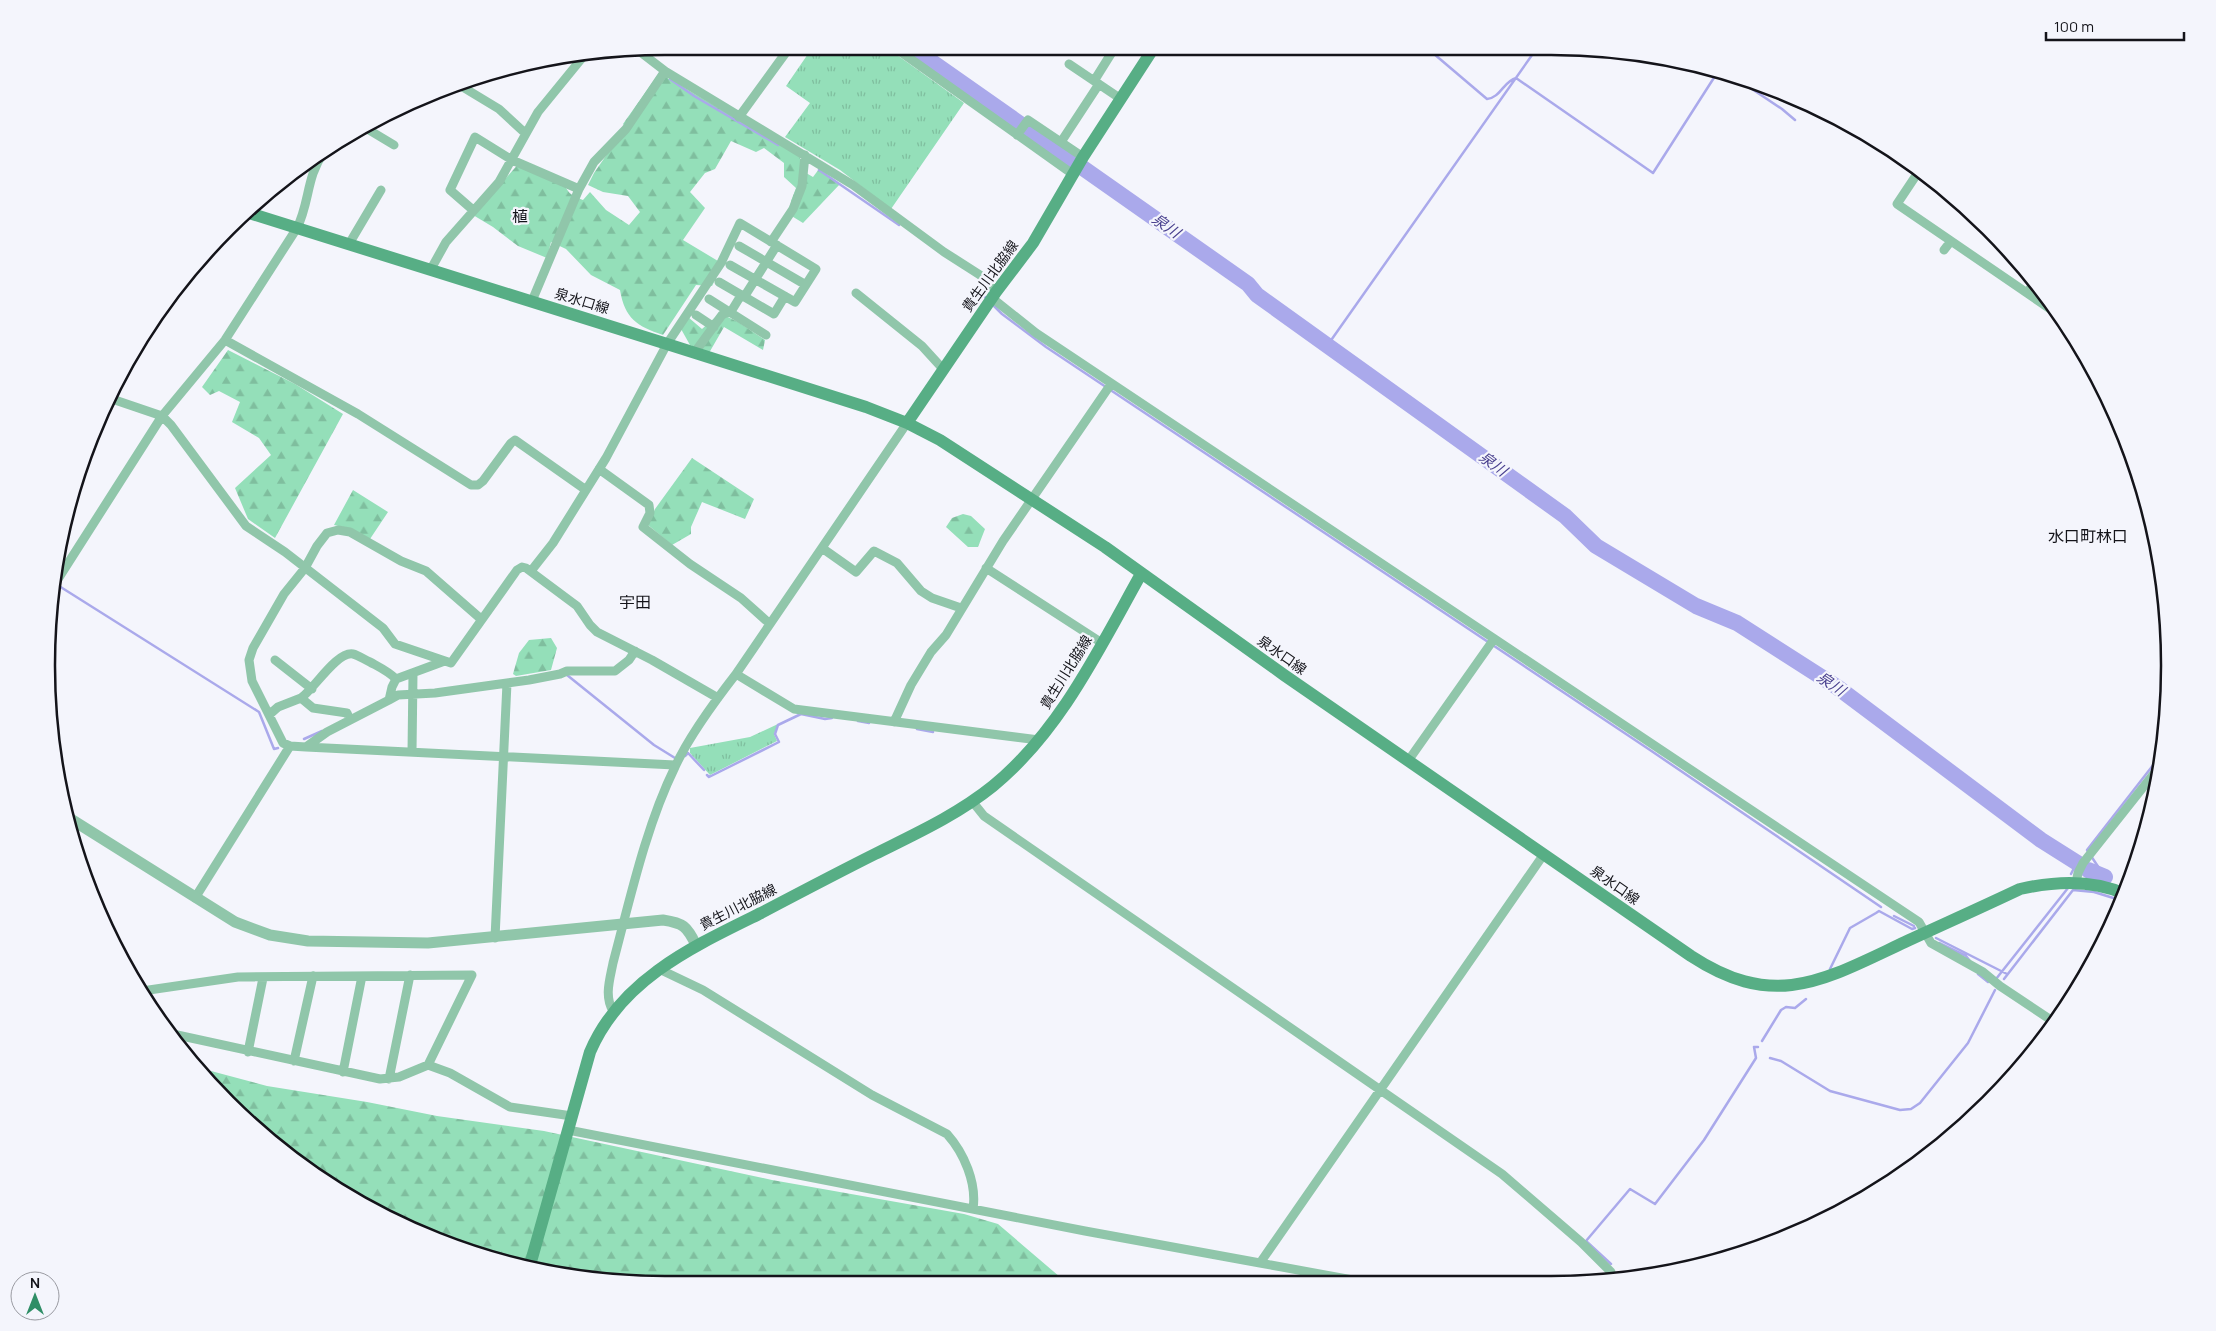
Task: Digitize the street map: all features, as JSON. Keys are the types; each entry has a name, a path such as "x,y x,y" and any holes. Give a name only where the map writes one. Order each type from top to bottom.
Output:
{"main road":[{"name":"貴生川北脇線","path":"907,422 994,295 1033,243 1083,157 1149,55"},
{"name":"泉水口線","path":"255,215 695,352 907,422"},
{"path":"907,422 940,440 1033,499 1105,547 1141,574"},
{"name":"貴生川北脇線","path":"531,1261 590,1052 596,1038 613,1011 644,980 696,945 943,820 972,801 1012,769 1038,740 1080,682 1141,574"},
{"name":"泉水口線","path":"1141,574 1408,761 1702,963 1728,977 1746,983 1780,986 1808,983 1854,966 2020,889 2046,883 2076,882 2118,891"}],"street":[{"path":"739,117 784,55"},
{"path":"905,55 1074,175"},
{"path":"1061,142 1111,55"},
{"path":"645,56 665,72 853,185 929,241 980,275 994,295 1036,334 1919,922 1931,944 1983,972 2000,986 2048,1018"},
{"path":"431,269 446,242 499,182 538,112 580,61"},
{"path":"1069,64 1120,99"},
{"path":"532,301 579,189 594,162 626,129 665,72"},
{"path":"464,89 499,109 525,133"},
{"path":"1018,135 1028,120 1083,157"},
{"path":"371,131 394,145"},
{"path":"473,210 450,190 475,136 512,160 579,189"},
{"path":"695,352 722,315 729,312 743,296 766,262 802,186 805,155"},
{"path":"62,572 162,416 225,340 297,228 302,217 309,180 314,166"},
{"path":"1916,176 1898,204 2041,303"},
{"path":"349,244 381,190"},
{"path":"531,571 553,543 599,469 668,344 721,263 740,223 816,269 795,302 730,265"},
{"path":"1944,250 1951,241"},
{"path":"739,246 806,286"},
{"path":"719,282 774,314 785,296"},
{"path":"2027,293 2030,288"},
{"path":"856,293 922,346 943,369"},
{"path":"709,299 766,335"},
{"path":"696,315 714,327"},
{"path":"225,340 358,414 471,485 478,485 482,481 515,440 586,490"},
{"path":"894,722 910,685 931,652 946,635 986,568 1111,384"},
{"path":"116,400 162,416 171,425 246,526 305,568 383,628 395,644 442,662 451,663 517,570 522,567 531,571 577,606 597,632 635,651 718,698"},
{"path":"613,1011 609,1004 608,988 624,924 661,798 675,765 718,698 907,422"},
{"path":"599,469 649,505 650,513 644,527 690,564 740,598 770,624"},
{"path":"481,619 426,571 401,560 350,532 338,530 327,532 305,568 284,594 253,648 249,660 252,682 270,714 283,743 290,746 675,765"},
{"path":"822,548 856,572 874,551 897,563 922,591 932,598 961,608"},
{"path":"986,568 1074,627 1102,643"},
{"path":"1408,761 1494,639"},
{"path":"306,747 327,732 398,695 414,695 552,676 567,671 614,671 629,660 635,651"},
{"path":"270,714 278,707 301,698 312,689 336,661 346,654 363,658 390,673 396,679"},
{"path":"275,660 312,689"},
{"path":"389,700 396,679 442,662"},
{"path":"412,752 413,674"},
{"path":"736,674 794,709 1038,740"},
{"path":"495,938 505,757 507,682"},
{"path":"301,698 313,708 347,714 350,720"},
{"path":"195,898 290,746"},
{"path":"2076,882 2083,863 2150,778"},
{"path":"972,801 984,816 1502,1174 1581,1242 1612,1272"},
{"path":"76,822 235,922 270,935 308,942 428,942 495,938 662,920 680,923 689,931 696,945"},
{"path":"1260,1262 1544,854"},
{"path":"659,969 711,994 872,1095 947,1134 955,1145 973,1183 975,1197 973,1209"},
{"path":"389,1080 410,975"},
{"path":"149,990 238,977 472,975 428,1065 412,1073 389,1080 294,1062 180,1036"},
{"path":"294,1062 313,976"},
{"path":"343,1072 362,976"},
{"path":"248,1052 263,978"},
{"path":"428,1065 450,1073 510,1108 572,1116"},
{"path":"568,1130 973,1209 1333,1276"}],"green space":[{"path":"807,55 897,55 964,103 891,209 840,170 785,137 810,103 786,86"},
{"path":"659,73 800,156 801,170 813,177 819,169 840,184 803,223 790,215 791,201 796,188 784,177 784,163 764,148 756,152 731,141 715,169 705,173 690,192 705,208 683,240 723,264 712,286 696,285 663,335 646,328 634,320 625,308 620,290 591,275 566,249 551,242 547,258 518,246 473,215 521,161 552,174 577,198 583,200 590,192 606,210 629,225 640,212 628,196 603,192 588,185 594,173 626,127 623,124"},
{"path":"720,313 738,322 765,340 763,350 724,327 709,353 690,345 681,329 688,317 702,329"},
{"path":"228,350 295,384 343,414 275,538 248,519 235,488 271,455 259,438 232,422 240,402 219,391 210,395 202,387"},
{"path":"692,458 754,499 745,519 702,502 691,527 691,534 672,545 648,525 655,509"},
{"path":"353,490 388,512 370,539 352,529 334,525"},
{"path":"963,514 971,516 985,529 978,547 968,547 946,527 952,518"},
{"path":"551,638 557,648 551,670 516,676 513,674 519,653 529,640"},
{"path":"778,724 774,734 777,741 710,775 690,753 690,748 750,737"},
{"path":"209,1071 267,1086 367,1102 437,1116 544,1131 772,1180 964,1214 998,1224 1059,1276 666,1276 586,1271 546,1264 469,1244 432,1230 360,1194 294,1150 234,1097"}],"waterway":[{"name":"泉川","path":"922,55 1248,284 1257,295 1565,516 1596,546 1696,606 1737,623 1837,687 2041,840 2079,864"},
{"path":"1435,55 1487,99 1495,96 1508,82 1516,78"},
{"path":"1327,346 1532,55"},
{"path":"1516,78 1653,173 1714,77"},
{"path":"670,79 694,96 778,145"},
{"path":"1752,89 1795,120"},
{"path":"819,170 899,225"},
{"path":"983,284 982,295 986,298"},
{"path":"992,304 1002,314 1046,347 1650,750 1881,907"},
{"path":"60,587 259,712 274,749 278,748"},
{"path":"567,675 654,745 675,758"},
{"path":"707,775 709,777 779,742 775,734 778,725 801,714 825,719 832,718"},
{"path":"858,721 869,723"},
{"path":"917,729 933,732"},
{"path":"304,739 322,731"},
{"path":"685,756 688,753 704,770"},
{"path":"2099,876 2101,871 2087,850 2152,766"},
{"path":"2071,874 2077,862"},
{"name":"泉川","path":"2088,870 2105,877"},
{"path":"1996,979 2068,888"},
{"path":"2004,979 2073,890 2094,892 2115,899"},
{"path":"1830,969 1850,928 1879,911 1912,929 1915,928"},
{"path":"1894,916 1914,926"},
{"path":"1936,938 2007,974"},
{"path":"1939,943 1966,956 1970,961"},
{"path":"1978,974 1988,982"},
{"path":"1770,1058 1781,1061 1830,1091 1900,1110 1911,1109 1920,1103 1968,1043 1995,990"},
{"path":"1762,1041 1781,1010 1786,1007 1795,1008 1806,999"},
{"path":"1611,1264 1586,1241 1630,1189 1655,1204 1704,1140 1756,1058 1754,1047 1758,1047"}],"district":[{"name":"植","path":"520,216"},
{"name":"水口町林口","path":"2088,536"},
{"name":"宇田","path":"635,602"}]}
